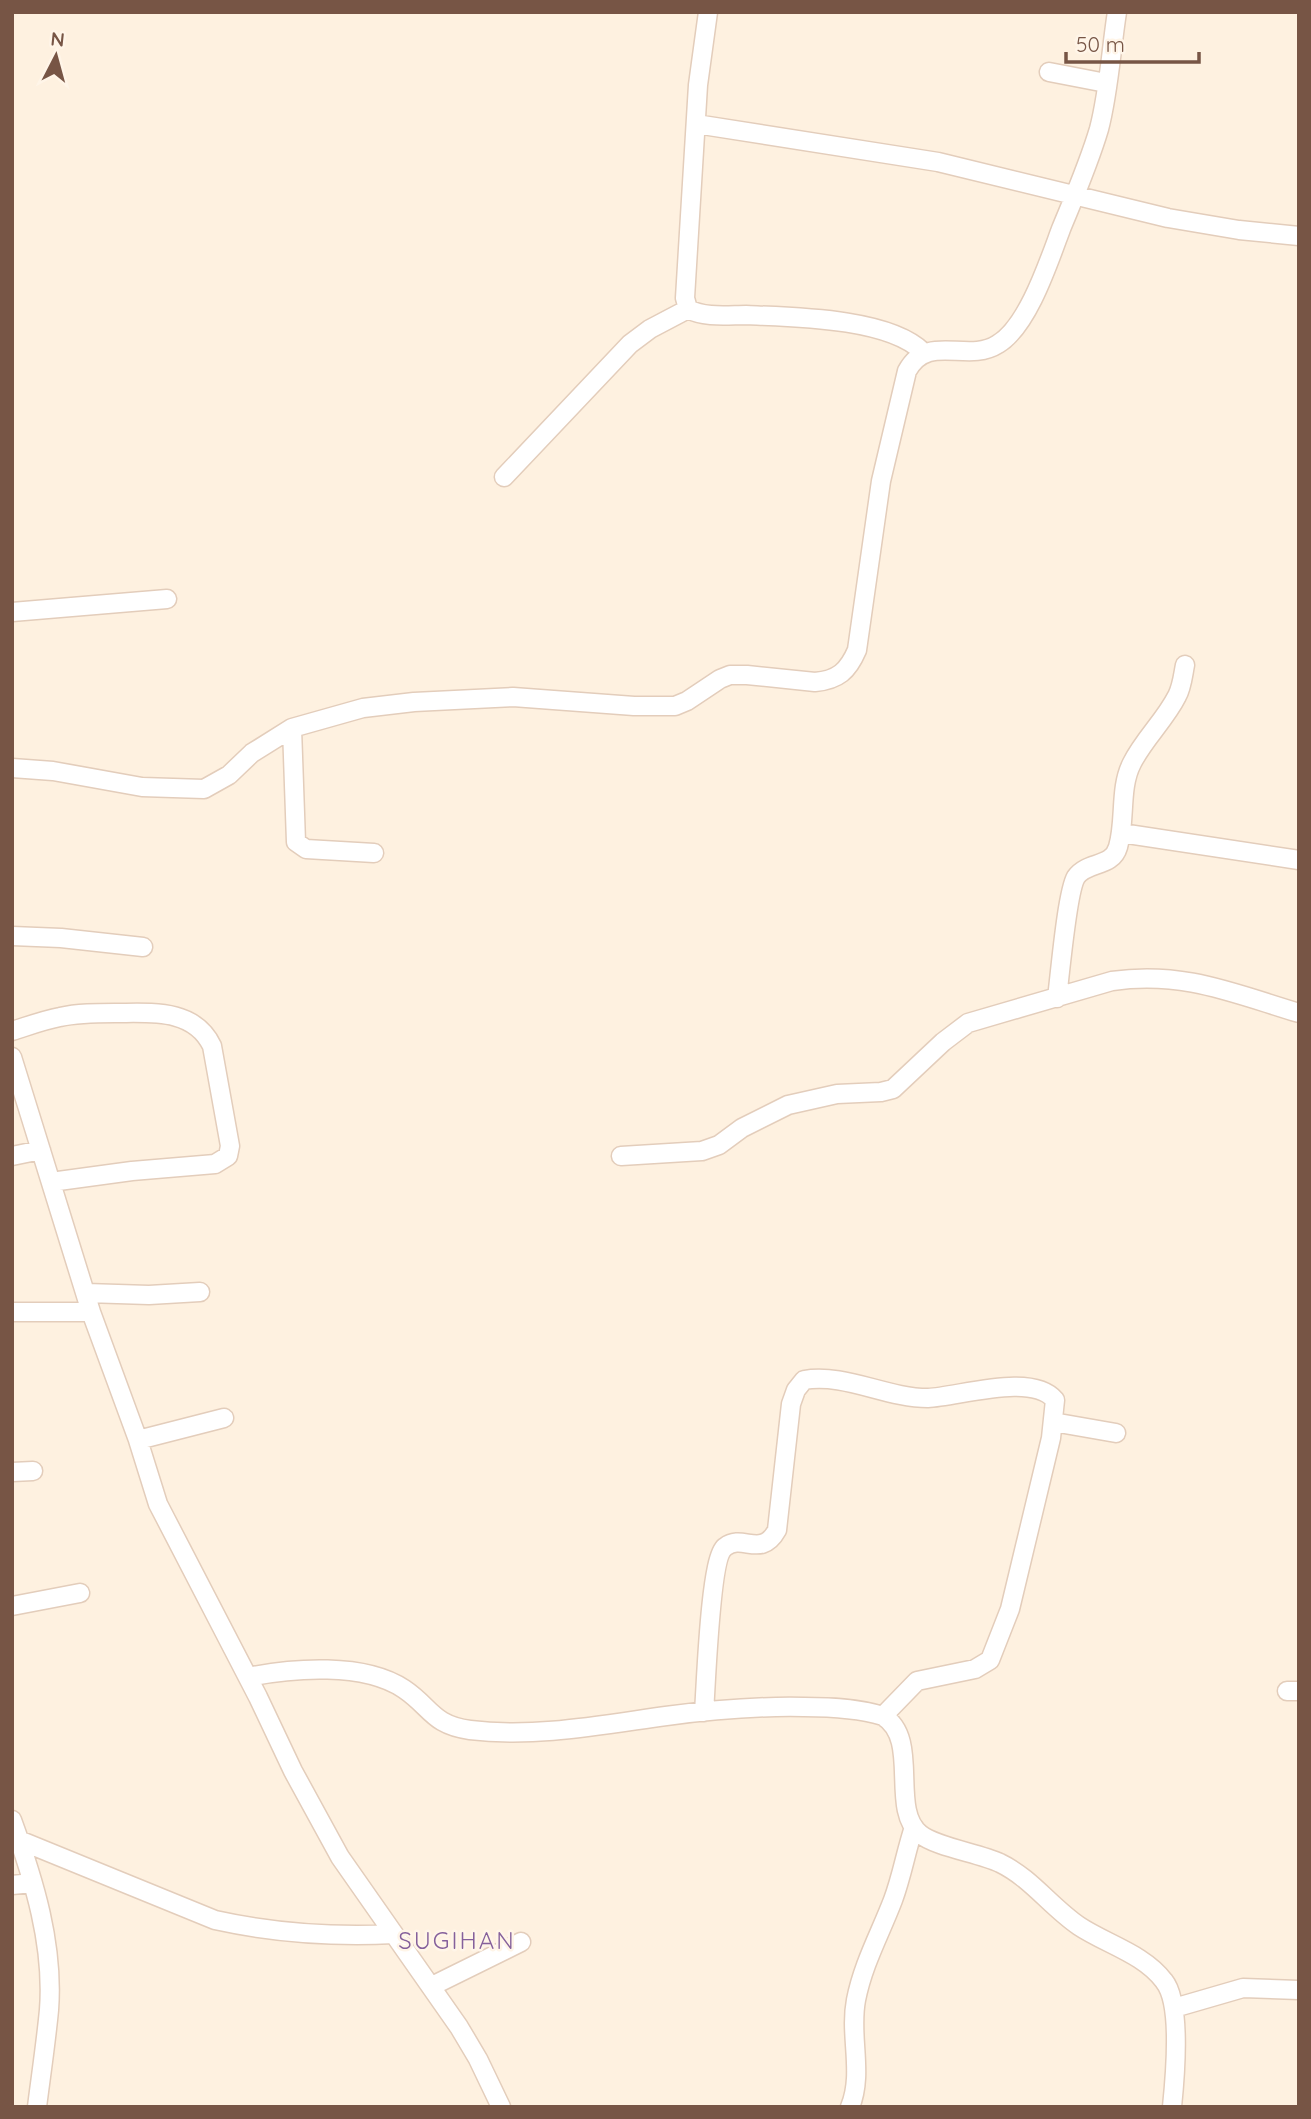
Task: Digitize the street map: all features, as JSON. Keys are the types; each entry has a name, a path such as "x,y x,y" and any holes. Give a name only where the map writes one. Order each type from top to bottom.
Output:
{"street":[{"path":"688,309 685,298 698,85 708,12"},
{"path":"504,477 631,344 650,329 688,309 704,314 782,317 871,328 905,338 923,352 986,350 1000,344 1016,328 1035,293 1077,194 1099,127 1117,12"},
{"path":"1049,72 1106,83"},
{"path":"696,124 938,162 1168,218 1239,230 1299,236"},
{"path":"12,768 53,771 142,787 204,789 222,780 261,746 292,728 363,708 414,702 513,697 634,706 675,706 720,679 730,676 747,675 815,682 826,681 844,673 857,650 881,481 902,383 912,362 923,352"},
{"path":"12,612 167,599"},
{"path":"1058,998 1071,896 1076,877 1085,869 1111,859 1118,847 1131,764 1177,695 1185,665"},
{"path":"292,728 296,842 306,849 374,853"},
{"path":"1121,833 1299,860"},
{"path":"12,936 61,938 143,947"},
{"path":"621,1156 702,1151 719,1145 741,1128 788,1105 837,1094 893,1090 943,1042 968,1023 1121,980 1178,979 1232,991 1299,1013"},
{"path":"12,1031 69,1015 145,1012 168,1014 190,1022 205,1033 212,1045 230,1146 228,1156 215,1164 51,1182"},
{"path":"12,1057 91,1312 138,1440 158,1504 248,1677 293,1771 340,1857 432,1986 478,2059 500,2107"},
{"path":"12,1156 41,1150"},
{"path":"86,1293 149,1295 200,1292"},
{"path":"12,1312 91,1312"},
{"path":"704,1712 713,1588 719,1555 723,1548 730,1544 765,1544 772,1540 777,1530 790,1404 804,1380 827,1378 930,1398 999,1387 1051,1395 1055,1400 1053,1422 1010,1609 990,1660 975,1669 917,1681 883,1716"},
{"path":"138,1440 224,1418"},
{"path":"1053,1422 1116,1433"},
{"path":"12,1472 33,1471"},
{"path":"12,1606 80,1593"},
{"path":"248,1677 287,1670 317,1669 345,1671 377,1678 402,1688 440,1722 453,1727 480,1730 514,1732 570,1729 704,1712 779,1706 836,1708 883,1716 898,1733 907,1803 914,1827 920,1834 1011,1868 1077,1925 1128,1952 1165,1981 1174,2008 1175,2073 1172,2107"},
{"path":"12,1820 32,1882 46,1941 49,2008 37,2107"},
{"path":"850,2107 857,2082 853,2037 855,2001 866,1962 900,1879 914,1827"},
{"path":"19,1840 215,1920 246,1927 315,1934 394,1934"},
{"path":"12,1885 32,1882"},
{"path":"432,1986 521,1942"},
{"path":"1174,2008 1242,1988 1299,1990"}],"district":[{"name":"SUGIHAN","path":"457,1940"}]}
